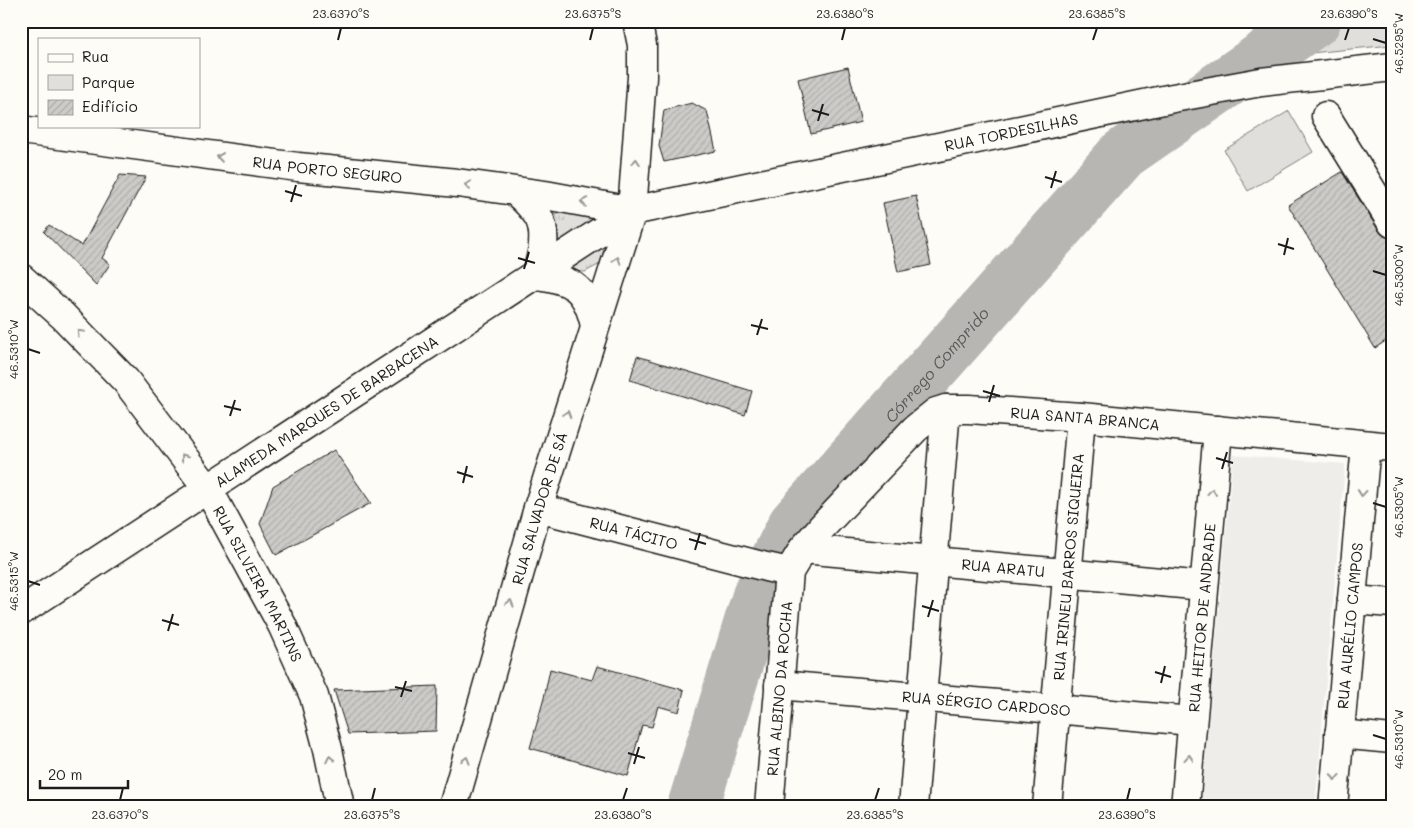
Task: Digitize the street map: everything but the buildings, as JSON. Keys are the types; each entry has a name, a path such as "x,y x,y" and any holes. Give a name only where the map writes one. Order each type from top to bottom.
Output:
{"street":[{"name":"RUA SALVADOR DE SÁ","path":"453,807 538,508 632,211 642,77 642,45 637,21"},
{"name":"RUA TORDESILHAS","path":"632,211 1173,98 1260,82 1392,67"},
{"path":"1326,116 1392,223"},
{"name":"RUA PORTO SEGURO","path":"21,130 298,167 457,183 632,211"},
{"path":"516,192 531,206 539,218 544,236 542,258 536,275 565,280 574,286 585,297 592,309 595,326"},
{"name":"ALAMEDA MARQUES DE BARBACENA","path":"21,611 632,211"},
{"name":"RUA SILVEIRA MARTINS","path":"21,278 63,316 126,381 208,489 282,625 314,696 328,749 340,807"},
{"name":"RUA SANTA BRANCA","path":"778,570 803,549 915,429 936,412 946,409 969,408 1081,417 1379,446"},
{"path":"913,807 946,409"},
{"name":"RUA IRINEU BARROS SIQUEIRA","path":"1047,807 1081,417"},
{"name":"RUA HEITOR DE ANDRADE","path":"1185,807 1218,430"},
{"name":"RUA AURÉLIO CAMPOS","path":"1333,807 1352,600 1379,446"},
{"name":"RUA TÁCITO","path":"538,508 778,570"},
{"name":"RUA ARATU","path":"803,549 1204,586"},
{"name":"RUA ALBINO DA ROCHA","path":"768,807 779,685 778,570"},
{"path":"1352,600 1392,603"},
{"name":"RUA SÉRGIO CARDOSO","path":"779,685 1192,721"},
{"path":"1339,734 1392,739"}],"shaded area":[{"path":"1233,455 1345,464 1315,807 1201,807"}],"green space":[{"path":"1269,21 1392,21 1392,45 1249,59 1262,25"},
{"path":"1289,111 1313,152 1248,191 1224,150"},
{"path":"569,208 594,211 614,247 604,262 585,272 568,271 548,244 553,217"}],"waterway":[{"name":"Córrego Comprido","path":"693,807 758,596 794,524 1123,154 1315,21"}]}
